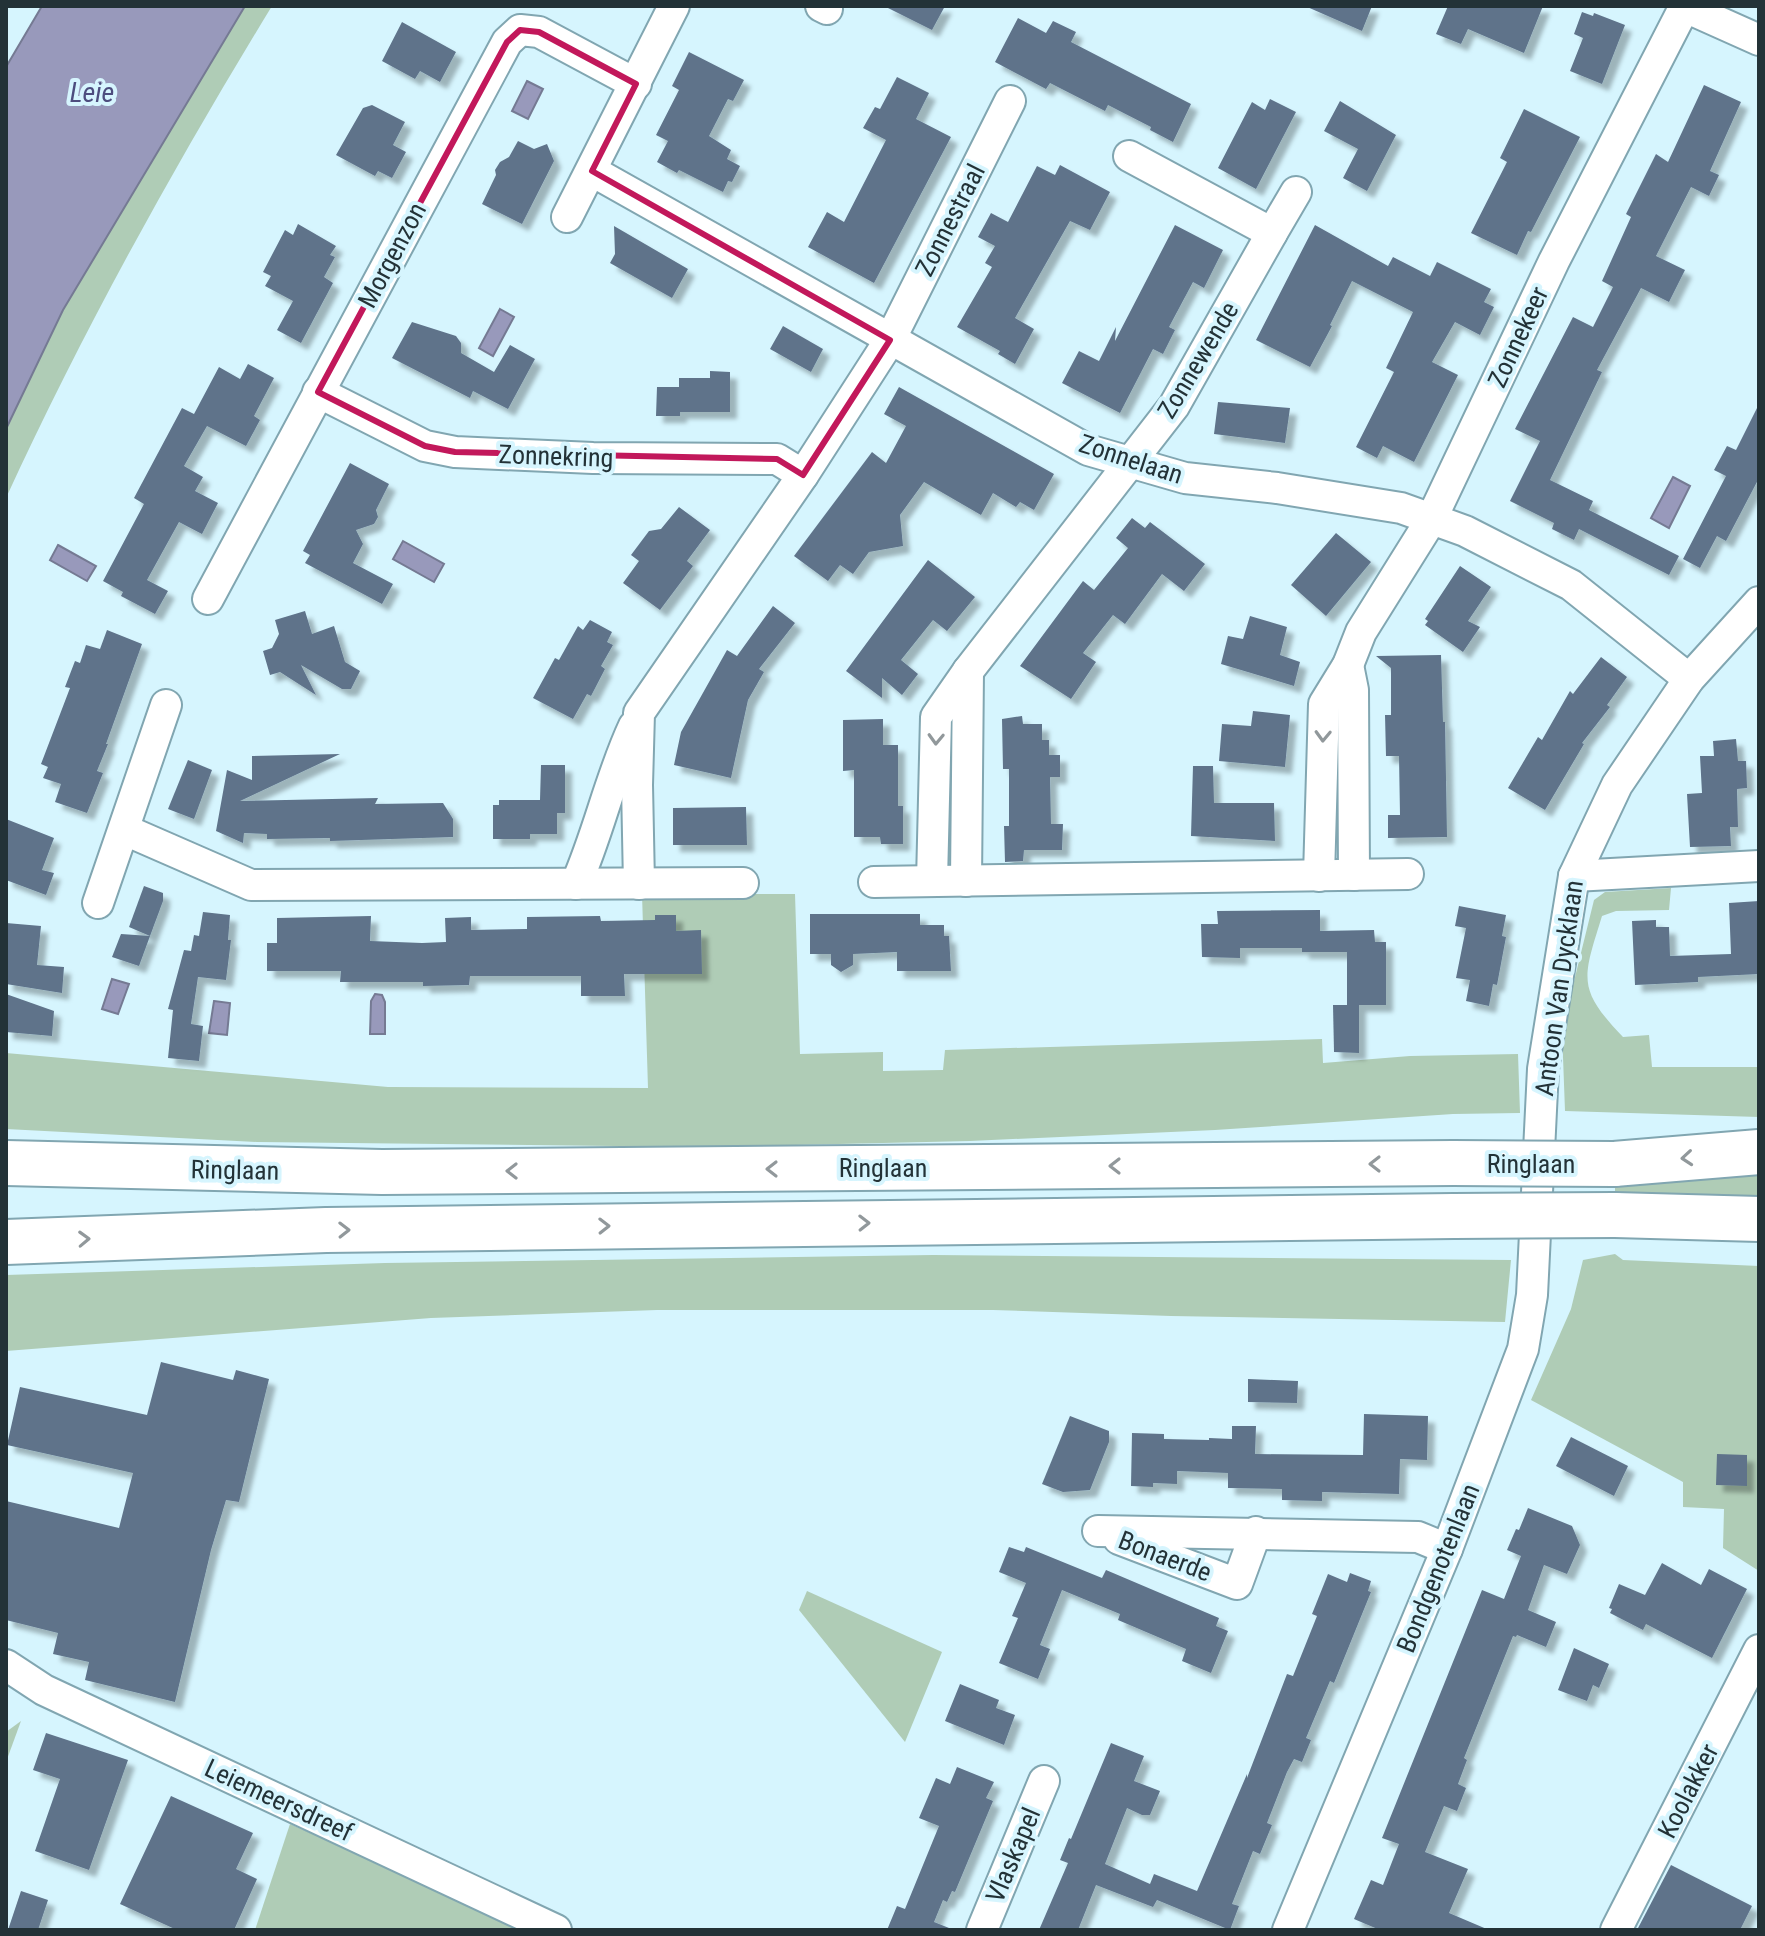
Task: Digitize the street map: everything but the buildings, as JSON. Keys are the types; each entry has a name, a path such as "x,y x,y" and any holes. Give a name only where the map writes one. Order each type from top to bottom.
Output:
{"highway":[{"name":"Ringlaan","path":"6,1163 382,1172 1614,1164 1759,1152"},
{"name":"Ringlaan","path":"6,1242 342,1230 1454,1216 1615,1215 1759,1219"}],"street":[{"path":"567,217 674,6"},
{"path":"1684,6 1759,40"},
{"name":"Zonnekeer","path":"1319,876 1324,704 1348,665 1361,632 1431,520 1554,261 1684,6"},
{"name":"Morgenzon","path":"208,599 507,42 520,30 539,32 636,84"},
{"name":"Zonnestraal","path":"890,340 1010,101"},
{"path":"1129,156 1272,233"},
{"name":"Zonnelaan","path":"592,171 1088,450 1185,478 1277,488 1401,508 1465,531 1571,585 1689,679"},
{"name":"Zonnewende","path":"932,881 936,717 968,671 1174,406 1296,192"},
{"path":"576,884 590,852 617,763 639,713 803,475 890,340"},
{"name":"Zonnekring","path":"318,392 425,446 455,452 593,458 777,459 803,475"},
{"name":"Antoon Van Dycklaan","path":"1538,1192 1543,1069 1574,876 1617,785 1689,679 1759,602"},
{"path":"1348,665 1353,690 1354,875"},
{"path":"968,671 969,881"},
{"path":"98,903 166,705"},
{"path":"639,713 639,884"},
{"path":"125,830 251,885 743,883"},
{"path":"1574,876 1759,866"},
{"path":"874,882 1408,874"},
{"name":"Bondgenotenlaan","path":"1288,1930 1447,1549 1523,1349 1532,1295 1538,1192"},
{"path":"1256,1532 1418,1537 1447,1549"},
{"name":"Koolakker","path":"1616,1930 1759,1650"},
{"name":"Leiemeersdreef","path":"6,1665 44,1690 556,1930"},
{"name":"Vlaskapel","path":"982,1930 1044,1781"}],"highlighted area":[{"path":"520,30 539,32 636,84 592,171 890,340 803,475 777,459 455,452 425,446 318,392 507,42"}],"green space":[{"path":"245,6 272,6 132,248 6,498 6,429 63,310"},
{"path":"954,718 951,862 946,859 949,719"},
{"path":"1671,888 1669,910 1616,911 1602,916 1588,969 1591,994 1623,1037 1649,1035 1652,1067 1759,1067 1759,1117 1565,1111 1562,1030 1594,900 1605,892"},
{"path":"642,894 795,894 800,1054 883,1052 883,1071 943,1070 945,1050 1322,1039 1323,1063 1410,1056 1518,1054 1520,1113 1453,1114 1215,1130 970,1141 701,1147 257,1142 6,1129 6,1053 388,1087 648,1088"},
{"path":"1759,1171 1759,1204 1615,1202 1615,1183"},
{"path":"1615,1254 1623,1260 1759,1266 1759,1571 1723,1548 1724,1509 1683,1507 1683,1482 1531,1400 1571,1309 1583,1260"},
{"path":"933,1255 1511,1260 1505,1322 993,1310 657,1310 431,1318 6,1351 6,1275 385,1263"},
{"path":"807,1591 942,1652 905,1742 799,1610"},
{"path":"21,1721 6,1762 6,1732"},
{"path":"290,1824 530,1930 255,1930"}],"water":[{"name":"Leie","path":"42,6 245,6 63,310 6,429 6,67"},
{"path":"527,81 543,89 528,119 512,111"},
{"path":"500,309 514,317 493,356 479,348"},
{"path":"1673,477 1690,486 1669,528 1651,518"},
{"path":"403,541 444,564 434,582 393,559"},
{"path":"58,545 96,566 87,581 50,560"},
{"path":"112,979 129,984 118,1014 102,1009"},
{"path":"375,994 382,995 385,1002 385,1034 370,1034 371,1001"},
{"path":"214,1001 230,1003 227,1035 209,1033"}]}
